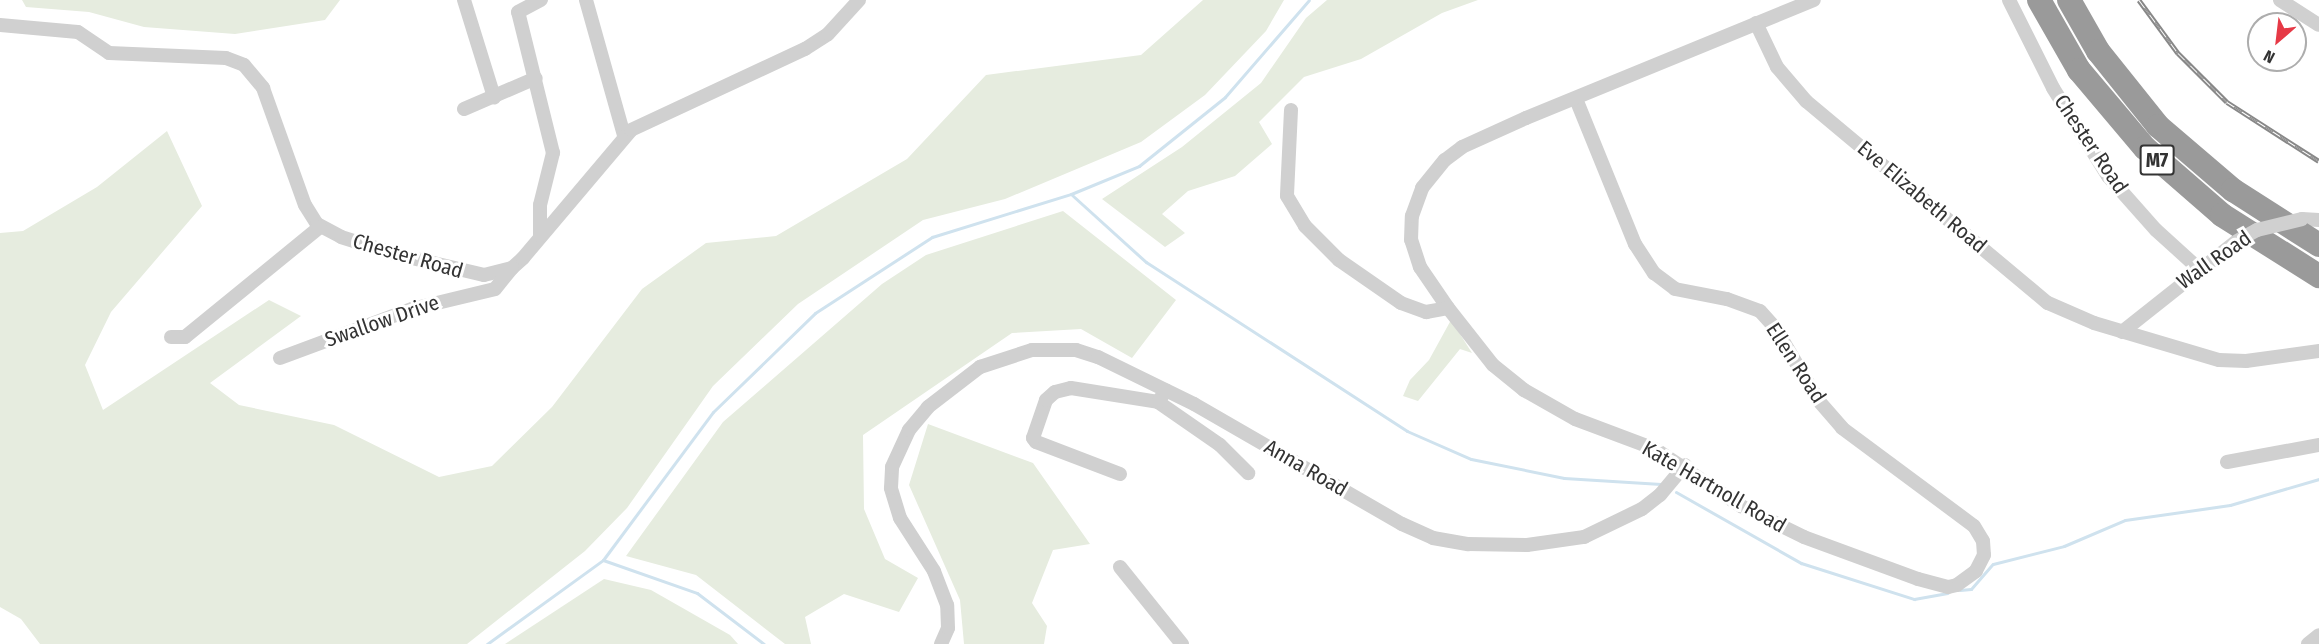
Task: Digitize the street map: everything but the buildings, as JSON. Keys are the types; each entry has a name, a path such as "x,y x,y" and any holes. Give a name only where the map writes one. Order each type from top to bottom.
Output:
{"highway":[{"name":"M7","path":"2040,0 2079,70 2145,148 2223,215 2319,276"},
{"name":"M7","path":"2069,0 2098,51 2158,126 2233,190 2319,245"}],"street":[{"path":"464,0 494,97"},
{"path":"540,236 540,205 554,153 536,78 515,6 541,0"},
{"path":"586,0 624,135"},
{"path":"512,268 624,135 645,121 805,49 828,34 859,0"},
{"name":"Kate Hartnoll Road","path":"1814,0 1462,147 1429,177 1412,216 1411,240 1420,267 1448,308 1493,365 1524,390 1575,419 1655,449 1685,465 1741,506 1804,537 1948,587 1976,571 1984,555 1983,542"},
{"name":"Chester Road","path":"2009,0 2053,88 2108,176 2156,230 2199,269"},
{"path":"2280,0 2319,25"},
{"path":"2,22 78,32 109,52 226,58 252,72 270,105 305,205 320,227 185,337 171,337"},
{"name":"Eve Elizabeth Road","path":"1756,23 1777,67 1806,101 2048,303 2122,332 2219,360 2246,361 2319,351"},
{"path":"464,109 536,78"},
{"name":"Ellen Road","path":"1576,99 1635,244 1654,273 1675,289 1745,304 1767,317 1818,400 1842,428 1963,517 1983,542"},
{"path":"1291,110 1287,196 1305,226 1339,260 1401,303 1425,312 1448,308"},
{"name":"Wall Road","path":"2122,332 2237,241 2257,230 2302,219 2319,220"},
{"name":"Chester Road","path":"320,227 341,237 461,272 484,275 512,268"},
{"name":"Swallow Drive","path":"280,358 412,309 495,289 512,268"},
{"name":"Anna Road","path":"941,644 948,618 942,590 900,518 891,488 892,467 901,443 928,407 980,367 1032,350 1086,352 1162,396 1402,524 1433,538 1468,544 1527,545 1584,537 1642,508 1660,495 1685,465"},
{"path":"1120,474 1036,442 1034,438 1046,400 1055,392 1071,388 1162,396 1220,445 1248,473"},
{"path":"2227,462 2319,446"},
{"path":"1120,567 1182,644"},
{"path":"2308,644 2319,634"}],"shaded area":[{"path":"22,0 340,0 325,20 235,34 144,27 89,12 26,7"},
{"path":"1203,0 1284,0 1266,31 1205,95 1141,142 1005,199 923,220 798,304 713,386 627,508 585,551 467,644 40,644 21,619 0,607 0,233 23,231 97,187 167,131 202,206 111,312 85,365 103,410 269,300 301,316 210,383 239,405 334,425 439,477 492,466 552,407 642,289 706,243 776,236 907,159 986,75 1141,55"},
{"path":"1327,0 1478,0 1442,13 1361,59 1304,77 1259,122 1272,144 1235,176 1188,191 1162,214 1185,233 1165,247 1102,199 1182,147 1261,83 1306,18"},
{"path":"1063,211 1176,300 1132,358 1081,329 1012,333 863,435 864,509 885,559 918,578 899,612 844,594 805,617 811,644 785,644 696,575 626,556 723,422 882,284 926,255"},
{"path":"1451,320 1472,353 1460,349 1418,401 1403,396 1410,380 1429,360"},
{"path":"928,424 1033,463 1090,544 1053,550 1032,603 1047,626 1044,644 964,644 960,600 909,485"},
{"path":"604,579 651,590 730,635 738,644 505,644"}],"waterway":[{"path":"487,644 603,560 713,412 815,313 932,237 1071,194 1139,166 1225,97 1309,0"},
{"path":"1072,195 1146,262 1407,431 1471,459 1564,478 1661,484"},
{"path":"1960,590 1971,589 1993,564 2064,546 2125,520 2230,505 2319,479"},
{"path":"1676,492 1801,563 1914,599 1947,593"},
{"path":"603,560 697,593 764,644"}],"railway":[{"path":"2139,0 2178,53 2227,102 2319,161"}]}
